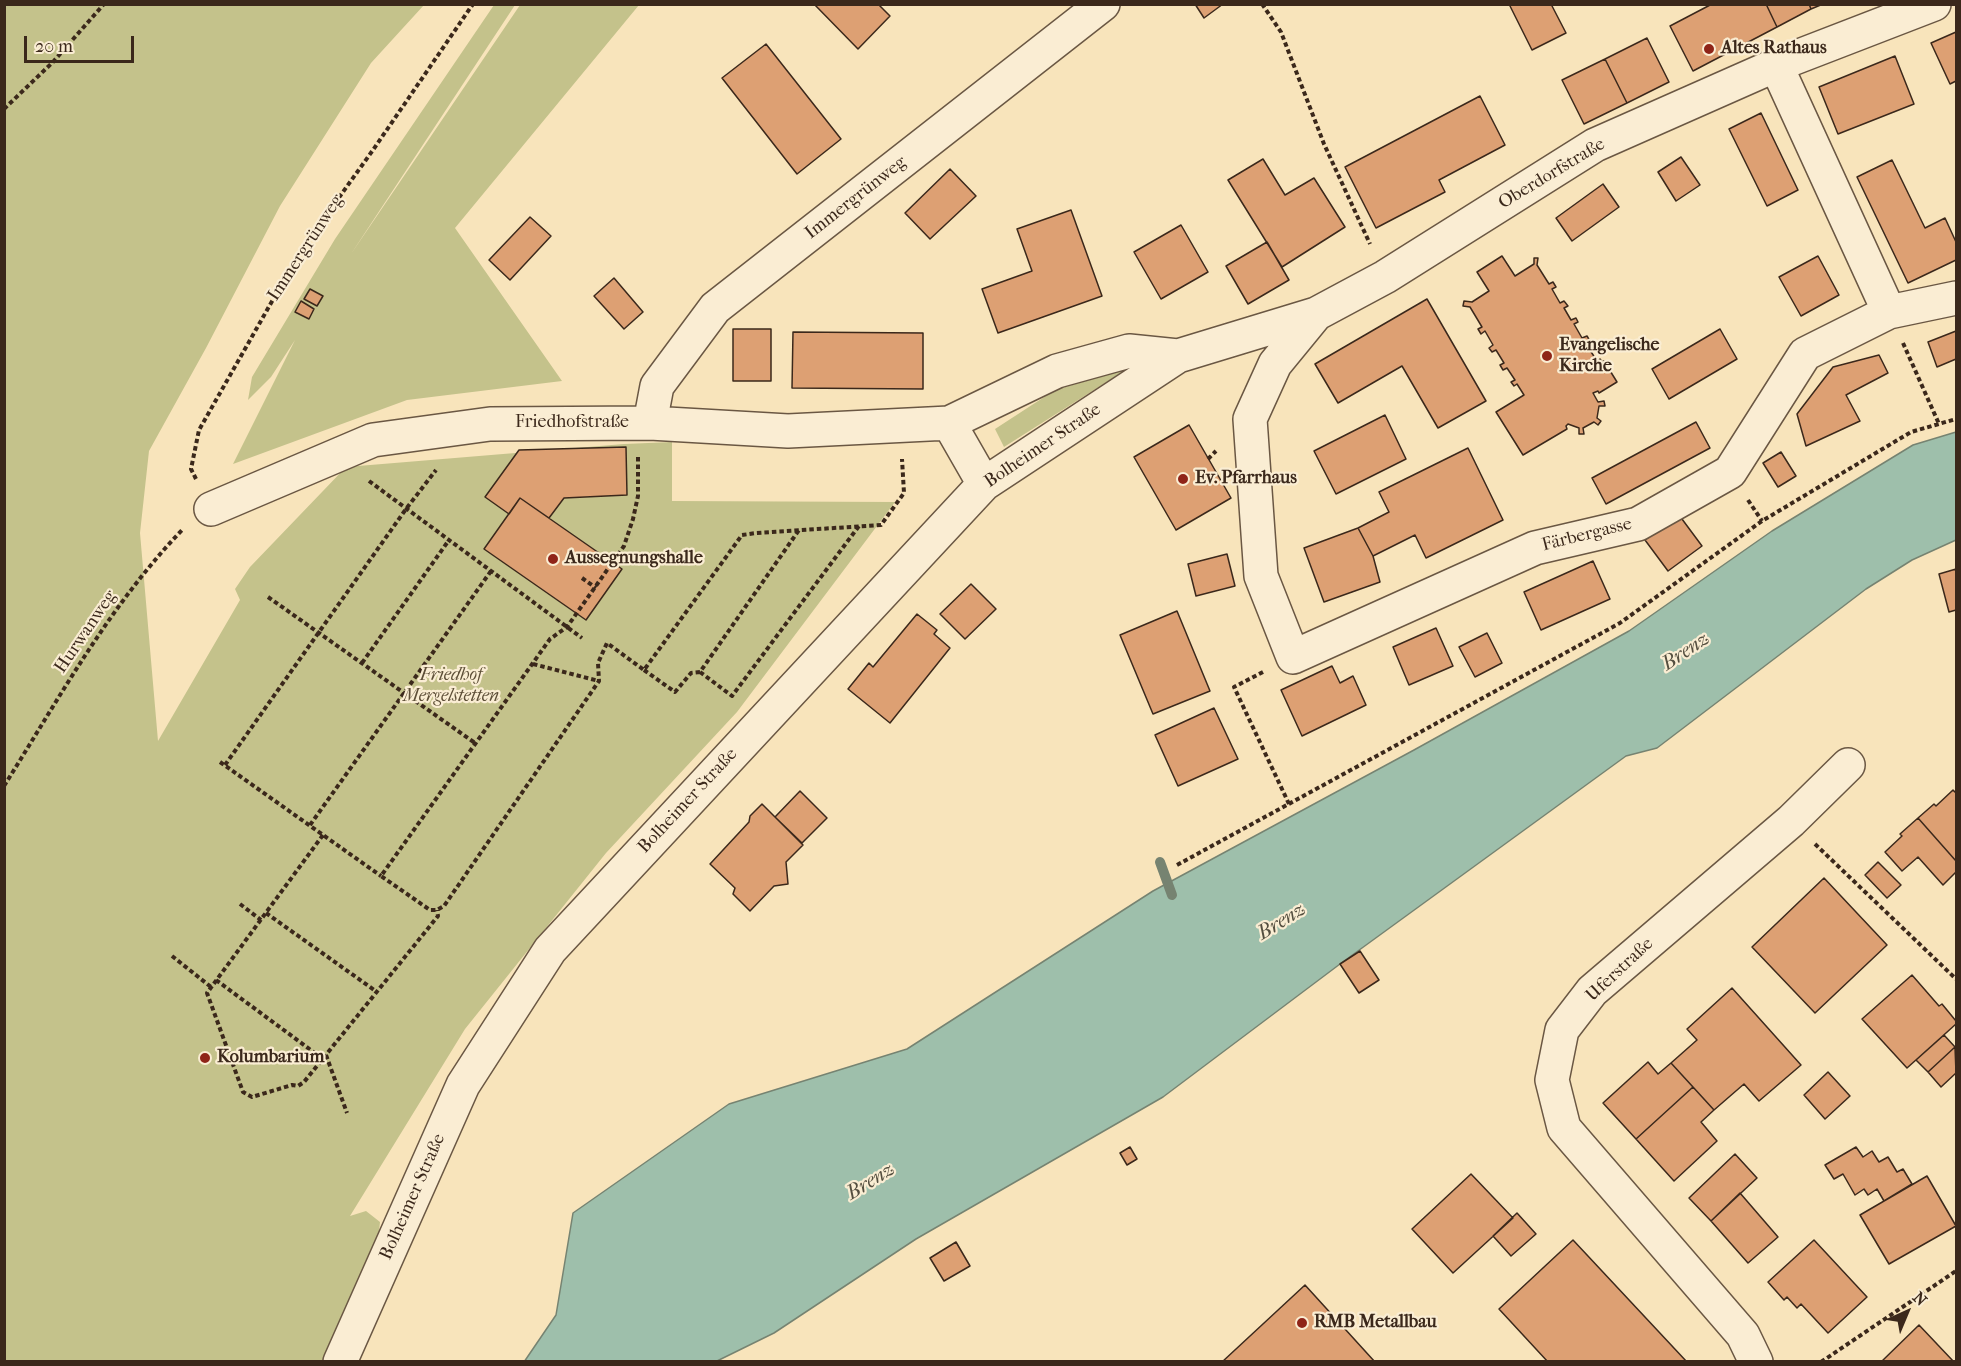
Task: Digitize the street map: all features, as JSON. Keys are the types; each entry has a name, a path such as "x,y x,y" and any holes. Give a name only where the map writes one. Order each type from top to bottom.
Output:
{"street":[{"name":"Immergrünweg","path":"644,423 657,386 716,308 1103,4"},
{"name":"Oberdorfstraße","path":"1178,356 1316,314 1385,277 1596,145 1776,66 1934,4"},
{"path":"1776,66 1889,312"},
{"name":"Färbergasse","path":"1293,657 1535,548 1638,524 1730,472 1805,354 1889,312 1956,298"},
{"path":"1293,657 1260,576 1250,419 1275,364 1316,314"},
{"name":"Friedhofstraße","path":"211,509 373,440 490,424 644,423 788,431 949,423 1057,371 1129,351 1178,356"},
{"name":"Bolheimer Straße","path":"340,1362 463,1085 550,950 984,484 1178,356"},
{"path":"949,423 984,484"},
{"name":"Uferstraße","path":"1756,1362 1743,1335 1564,1128 1552,1080 1562,1030 1592,991 1791,821 1848,765"}],"path":[{"path":"4,109 53,62 104,4"},
{"name":"Immergrünweg","path":"211,509 191,469 199,430 300,252 473,4"},
{"path":"1262,4 1281,32 1324,144 1366,234"},
{"path":"1889,312 1938,424"},
{"path":"1178,865 1620,622 1762,521 1911,432 1956,419"},
{"path":"381,876 532,663 550,639 567,627 624,546 638,496 644,423"},
{"path":"644,670 742,535 881,525 904,493 901,426"},
{"path":"436,470 223,763 430,910 437,910 444,906 598,681 598,663 607,643 675,692 691,673 699,672 732,696 860,526"},
{"path":"371,483 582,638"},
{"name":"Hurwanweg","path":"4,786 95,638 128,593 190,521 211,509"},
{"path":"699,672 799,530"},
{"path":"362,663 449,540"},
{"path":"310,825 491,571"},
{"path":"582,578 596,588"},
{"path":"267,597 476,743"},
{"path":"1288,804 1234,687 1293,657"},
{"path":"532,663 598,681"},
{"path":"1791,821 1956,979"},
{"path":"323,835 207,993 243,1092 252,1097 292,1085 298,1086 304,1082 438,916 437,910"},
{"path":"240,904 261,920"},
{"path":"266,913 377,992"},
{"path":"172,956 211,987"},
{"path":"216,980 325,1057 347,1113"},
{"path":"1821,1362 1956,1271"}],"green space":[{"name":"Friedhof Mergelstetten","path":"5,5 424,5 371,63 280,206 149,451 140,533 158,741 240,600 235,589 250,567 346,467 672,442 672,501 895,502 737,712 606,853 465,1029 350,1216 366,1211 380,1222 377,1250 324,1361 5,1362"},
{"path":"494,5 515,5 351,254 520,5 639,5 455,228 562,381 407,400 233,464 295,340 271,377 248,400 252,377 335,239"},
{"path":"1127,369 1004,447 995,429 1055,390"}],"water":[{"name":"Brenz","path":"1956,432 1956,540 1912,560 1866,589 1657,748 1626,756 1340,964 1163,1097 916,1239 774,1333 717,1361 524,1362 556,1315 573,1213 729,1104 907,1049 1153,891 1629,631 1772,531 1913,445"}],"building":[{"path":"814,4 878,4 890,16 858,49"},
{"path":"1195,4 1223,4 1204,18"},
{"path":"1509,4 1551,4 1566,33 1532,50"},
{"name":"Altes Rathaus","path":"1712,4 1766,4 1777,27 1693,71 1670,26"},
{"path":"1766,4 1809,4 1811,9 1777,27"},
{"path":"1809,4 1823,4 1811,9"},
{"path":"1956,32 1956,81 1950,84 1931,43"},
{"path":"1647,38 1669,82 1627,103 1605,59"},
{"path":"766,44 841,139 797,174 722,78"},
{"path":"1895,56 1914,104 1838,134 1819,87"},
{"path":"1605,59 1627,103 1584,124 1562,80"},
{"path":"1480,96 1505,145 1439,180 1445,192 1376,228 1345,167"},
{"path":"1761,113 1798,190 1767,206 1729,129"},
{"path":"1681,157 1700,185 1676,201 1658,172"},
{"path":"1263,159 1285,195 1314,178 1345,227 1282,267 1228,180"},
{"path":"1892,160 1925,228 1945,218 1956,242 1956,260 1908,283 1857,177"},
{"path":"950,169 976,196 930,239 905,213"},
{"path":"1603,184 1619,207 1572,241 1556,218"},
{"path":"1071,210 1102,296 998,333 982,289 1032,271 1017,229"},
{"path":"530,217 551,236 510,280 489,260"},
{"path":"1181,225 1208,272 1161,299 1134,252"},
{"path":"1267,242 1289,280 1248,304 1226,266"},
{"name":"Evangelische Kirche","path":"1502,256 1515,276 1534,264 1534,258 1538,258 1537,265 1549,284 1553,282 1556,287 1552,289 1560,303 1564,301 1568,306 1564,308 1571,320 1576,318 1578,322 1574,324 1582,338 1587,336 1590,341 1586,344 1597,361 1600,359 1604,361 1617,382 1599,393 1598,391 1593,393 1598,402 1604,401 1605,406 1599,406 1597,418 1601,421 1598,425 1594,422 1583,428 1584,434 1579,434 1579,428 1568,424 1567,429 1523,455 1496,412 1524,395 1517,384 1514,386 1511,382 1515,380 1507,368 1503,370 1500,365 1504,363 1496,350 1492,352 1489,348 1493,345 1485,331 1481,334 1478,329 1482,327 1470,307 1463,306 1464,301 1472,302 1489,291 1477,272"},
{"path":"1818,256 1839,295 1801,316 1779,277"},
{"path":"614,278 643,312 624,329 594,296"},
{"path":"310,289 323,296 317,306 304,299"},
{"path":"1427,299 1486,401 1438,428 1402,366 1338,403 1315,364"},
{"path":"301,301 314,309 309,319 295,312"},
{"path":"733,329 771,329 771,381 733,381"},
{"path":"1720,329 1737,359 1669,399 1652,369"},
{"path":"1956,331 1956,359 1937,367 1928,342"},
{"path":"793,332 923,333 923,389 792,388"},
{"path":"1879,355 1888,373 1846,395 1860,421 1806,446 1797,414 1833,367"},
{"path":"1385,415 1406,459 1336,494 1314,451"},
{"path":"1696,422 1710,448 1606,504 1592,478"},
{"name":"Ev. Pfarrhaus","path":"1189,425 1231,498 1176,530 1134,457"},
{"path":"626,447 627,495 564,498 549,518 520,498 509,514 485,497 519,450"},
{"path":"1468,448 1503,520 1426,558 1415,535 1373,556 1358,528 1389,512 1379,492"},
{"path":"1781,452 1796,476 1778,487 1763,463"},
{"name":"Aussegnungshalle","path":"520,498 622,569 586,620 484,549"},
{"path":"1679,515 1702,546 1668,571 1645,540"},
{"path":"1358,528 1373,556 1380,582 1324,602 1304,548"},
{"path":"1227,554 1235,586 1196,596 1188,564"},
{"path":"1593,561 1610,599 1541,630 1524,592"},
{"path":"1956,569 1956,610 1949,612 1939,574"},
{"path":"971,584 996,609 965,639 940,614"},
{"path":"1177,611 1210,691 1153,714 1120,635"},
{"path":"917,614 937,630 934,634 950,648 890,723 848,689 869,663 873,667"},
{"path":"1436,628 1453,666 1409,685 1393,647"},
{"path":"1487,633 1502,663 1475,677 1459,647"},
{"path":"1332,666 1340,683 1353,676 1366,705 1302,736 1281,690"},
{"path":"1214,708 1238,759 1178,786 1155,735"},
{"path":"1953,790 1956,793 1956,861 1918,818 1934,804 1936,806"},
{"path":"800,791 827,818 802,843 775,817"},
{"path":"762,804 803,845 786,862 788,884 774,886 750,911 733,894 735,888 710,864 749,822 750,816"},
{"path":"1918,818 1956,861 1956,872 1943,885 1918,857 1902,871 1885,852"},
{"path":"1878,862 1901,885 1887,898 1865,875"},
{"path":"1824,878 1887,945 1815,1013 1752,947"},
{"path":"1360,951 1379,980 1359,993 1340,964"},
{"path":"1912,975 1939,1006 1942,1004 1956,1024 1907,1068 1862,1019"},
{"path":"1732,988 1801,1065 1759,1101 1744,1084 1714,1110 1671,1063 1697,1040 1687,1029"},
{"path":"1944,1035 1955,1047 1928,1072 1916,1060"},
{"path":"1955,1047 1956,1073 1941,1087 1928,1072"},
{"path":"1648,1062 1658,1074 1671,1063 1693,1087 1636,1139 1603,1103"},
{"path":"1828,1072 1850,1096 1825,1119 1804,1095"},
{"path":"1693,1087 1714,1110 1701,1122 1717,1141 1674,1181 1636,1139"},
{"path":"1130,1147 1137,1159 1127,1165 1120,1153"},
{"path":"1856,1147 1863,1157 1872,1151 1879,1162 1888,1157 1897,1172 1903,1169 1912,1184 1884,1201 1877,1189 1868,1195 1864,1189 1855,1195 1843,1174 1834,1179 1825,1165"},
{"path":"1735,1154 1757,1178 1711,1221 1689,1198"},
{"path":"1471,1174 1513,1218 1453,1273 1412,1229"},
{"path":"1927,1176 1956,1226 1889,1264 1860,1215"},
{"path":"1740,1193 1778,1237 1748,1263 1711,1221"},
{"path":"1517,1213 1536,1234 1511,1256 1493,1236"},
{"path":"1573,1240 1687,1362 1548,1362 1499,1309"},
{"path":"1814,1240 1867,1297 1828,1333 1801,1304 1797,1308 1787,1297 1784,1300 1768,1282"},
{"path":"956,1242 970,1266 944,1281 930,1258"},
{"name":"RMB Metallbau","path":"1305,1285 1375,1362 1222,1362"},
{"path":"1919,1325 1954,1362 1881,1362"}],"waterway":[{"path":"1160,862 1172,895"}],"place":[{"name":"Altes Rathaus","path":"1709,49"},
{"name":"Evangelische Kirche","path":"1547,356"},
{"name":"Ev. Pfarrhaus","path":"1183,479"},
{"name":"Aussegnungshalle","path":"553,559"},
{"name":"Kolumbarium","path":"205,1058"},
{"name":"RMB Metallbau","path":"1302,1323"}]}
